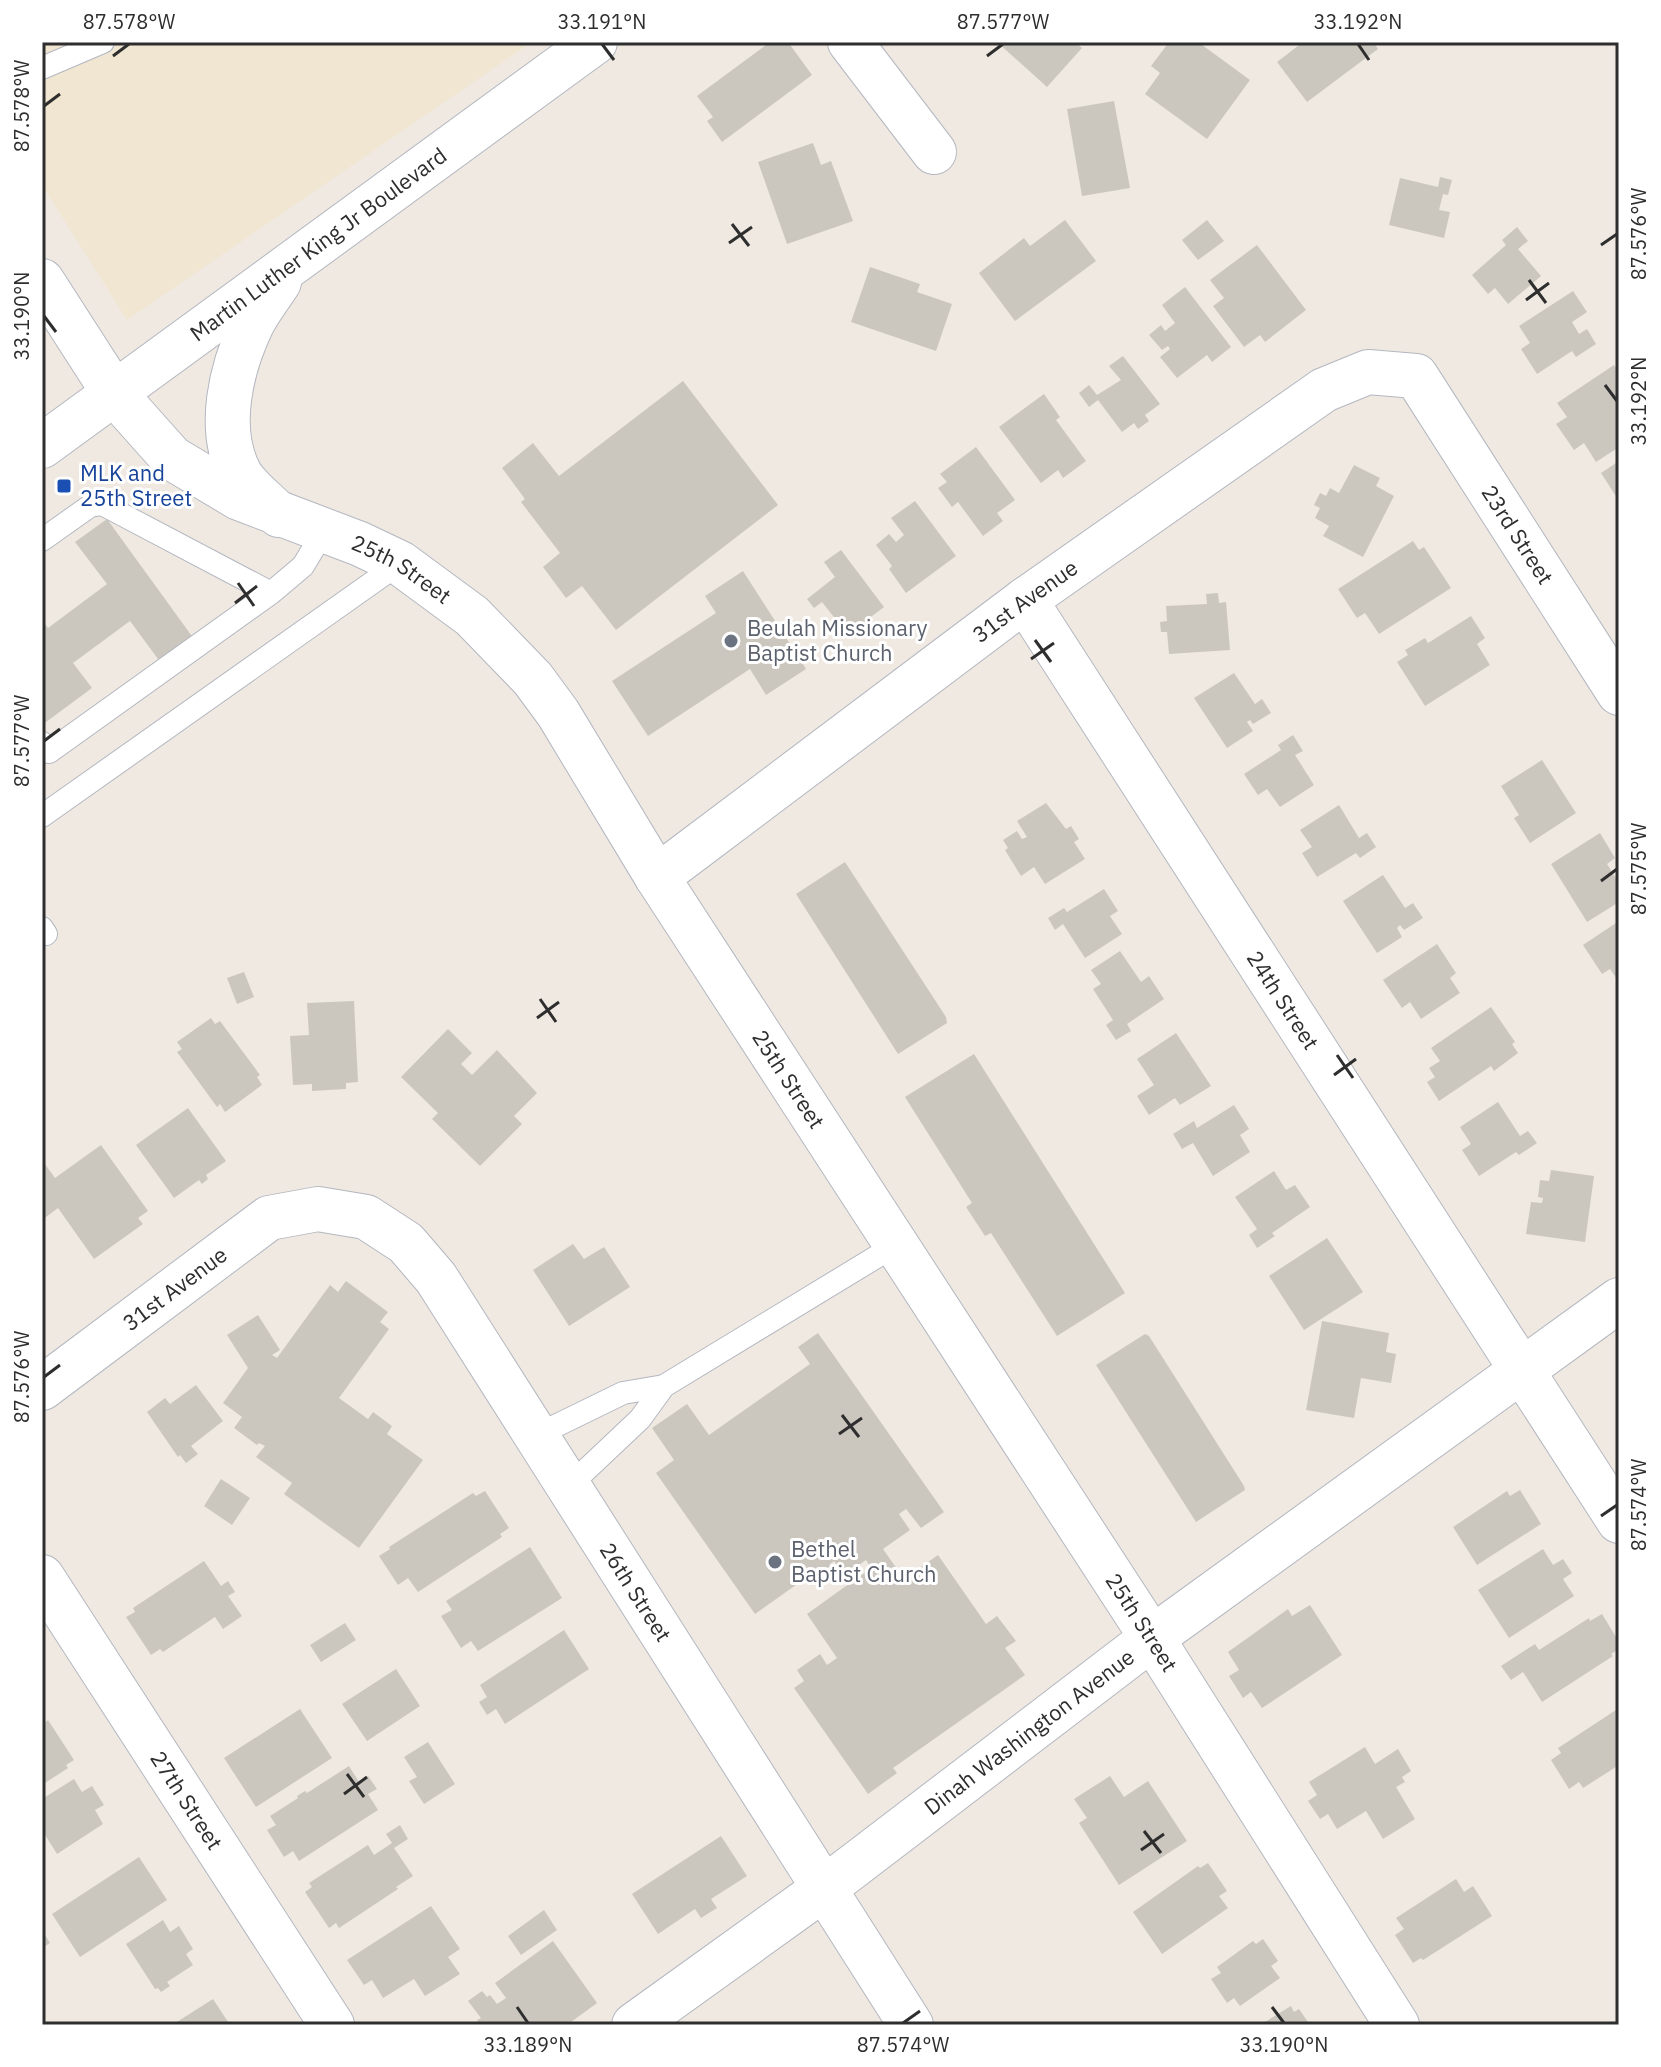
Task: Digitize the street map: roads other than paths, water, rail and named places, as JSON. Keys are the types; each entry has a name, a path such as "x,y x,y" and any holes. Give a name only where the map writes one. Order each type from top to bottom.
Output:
{"street":[{"name":"Martin Luther King Jr Boulevard","path":"42,446 595,42"},
{"path":"850,42 934,152"},
{"path":"279,515 242,477 229,448 228,407 252,324 289,265"},
{"name":"25th Street","path":"42,281 114,393 172,458 239,498 400,563 472,616 533,679 558,713 657,877 1152,1638 1397,2025"},
{"name":"31st Avenue","path":"657,877 1025,600 1324,390 1368,372 1416,376"},
{"name":"23rd Street","path":"1416,376 1619,693"},
{"name":"24th Street","path":"1025,600 1619,1521"},
{"name":"31st Avenue","path":"42,1388 269,1218 318,1209"},
{"name":"26th Street","path":"318,1209 366,1217 406,1243 436,1278 911,2025"},
{"name":"Dinah Washington Avenue","path":"634,2025 826,1887 1152,1638 1619,1300"},
{"name":"27th Street","path":"42,1577 332,2025"}],"lane":[{"path":"42,68 103,42"},
{"path":"42,540 90,506 102,504 271,593"},
{"path":"42,743 49,752 271,593 303,566 324,531"},
{"path":"42,816 400,563"},
{"path":"537,1435 623,1393 664,1386 896,1245"},
{"path":"569,1486 640,1419 664,1386"}],"place":[{"name":"MLK and 25th Street","path":"64,486"},
{"name":"Beulah Missionary Baptist Church","path":"731,641"},
{"name":"Bethel Baptist Church","path":"775,1562"}]}
